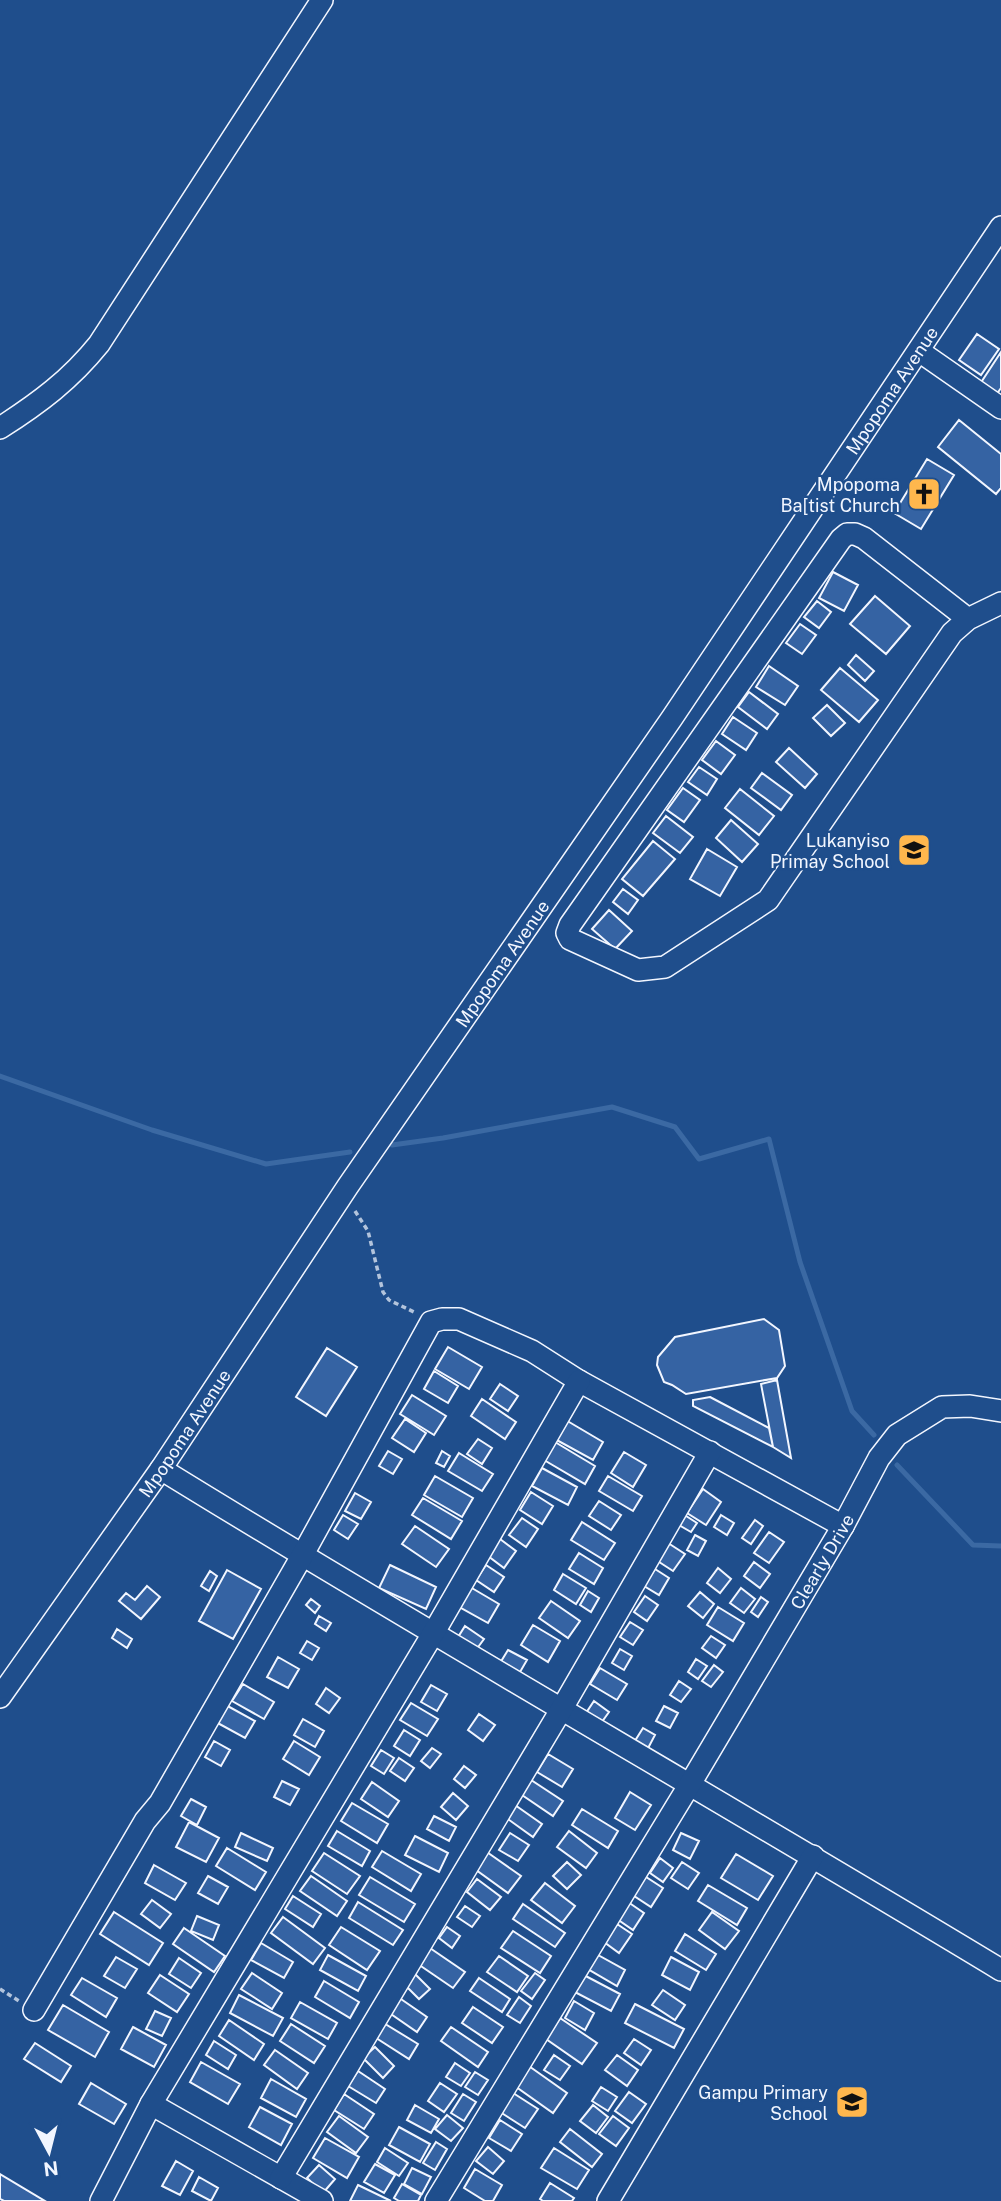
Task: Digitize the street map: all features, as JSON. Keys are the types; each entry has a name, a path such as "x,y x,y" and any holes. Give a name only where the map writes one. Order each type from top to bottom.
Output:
{"street":[{"path":"0,428 44,400 79,369 99,344 322,0"},
{"name":"Mpopoma Avenue","path":"0,1698 161,1469 342,1195 672,718 1001,227"},
{"path":"919,351 1001,408"},
{"path":"968,619 864,538 847,534 570,925 567,933 570,939 638,970 652,970 665,967 764,905 952,633 968,619 1001,603"},
{"path":"34,2010 145,1821 160,1803 302,1556 431,1322 459,1319 532,1351 579,1381 843,1526"},
{"path":"101,2201 151,2104 434,1632 579,1381"},
{"name":"Clearly Drive","path":"436,2201 690,1784 843,1526 879,1458 897,1435 942,1407 970,1406 1001,1411"},
{"path":"281,2179 561,1710 710,1452"},
{"path":"161,1469 302,1556 813,1856 1001,1970"},
{"path":"608,2201 813,1856"},
{"path":"151,2104 322,2201"}],"path":[{"path":"342,1195 368,1231 383,1292 389,1300 431,1322"}],"building":[{"path":"977,334 999,349 981,375 959,360"},
{"path":"1001,352 1001,388 996,395 980,384"},
{"path":"959,420 1001,454 1001,488 996,494 938,447"},
{"name":"Mpopoma Ba[tist Church","path":"927,459 954,475 921,529 894,513"},
{"path":"833,572 858,585 844,611 819,598"},
{"path":"875,596 910,626 886,654 850,624"},
{"path":"817,601 831,612 819,628 804,617"},
{"path":"800,624 816,635 802,654 786,643"},
{"path":"856,655 874,671 865,681 848,665"},
{"path":"769,666 798,686 785,705 756,687"},
{"path":"840,668 878,700 859,722 821,690"},
{"path":"749,692 778,714 767,729 738,707"},
{"path":"827,705 845,723 831,736 813,718"},
{"path":"733,717 757,733 746,750 722,734"},
{"path":"716,741 735,755 721,774 702,760"},
{"path":"789,748 817,774 805,788 776,762"},
{"path":"699,767 717,779 707,795 688,782"},
{"path":"762,773 792,795 781,810 751,788"},
{"path":"683,788 700,800 684,822 667,810"},
{"path":"740,789 774,816 759,835 725,808"},
{"path":"666,816 693,837 680,853 653,833"},
{"path":"731,820 758,844 742,862 716,838"},
{"path":"653,841 675,859 643,896 622,879"},
{"path":"707,849 737,867 720,896 690,879"},
{"path":"623,889 638,900 628,914 613,902"},
{"path":"609,910 632,931 615,949 592,929"},
{"path":"764,1319 779,1330 785,1366 777,1378 686,1394 664,1382 657,1365 658,1357 675,1337"},
{"path":"448,1347 482,1367 469,1389 435,1369"},
{"path":"327,1348 357,1367 326,1416 296,1397"},
{"path":"434,1371 458,1386 448,1403 424,1389"},
{"path":"777,1380 791,1458 773,1447 761,1384"},
{"path":"500,1384 518,1396 508,1411 490,1399"},
{"path":"412,1395 446,1416 434,1435 400,1414"},
{"path":"710,1397 769,1428 773,1447 693,1406 693,1400"},
{"path":"482,1399 516,1422 505,1439 471,1416"},
{"path":"405,1419 426,1433 414,1452 392,1438"},
{"path":"564,1419 603,1442 593,1460 553,1438"},
{"path":"478,1439 492,1448 482,1464 467,1454"},
{"path":"555,1442 595,1466 585,1484 544,1460"},
{"path":"388,1451 402,1459 393,1474 379,1466"},
{"path":"442,1451 450,1456 444,1467 436,1463"},
{"path":"624,1452 646,1465 633,1487 611,1473"},
{"path":"459,1453 493,1474 482,1491 448,1471"},
{"path":"542,1468 577,1487 568,1505 532,1486"},
{"path":"435,1476 473,1498 462,1517 424,1495"},
{"path":"608,1476 642,1496 633,1511 599,1491"},
{"path":"703,1489 721,1502 706,1525 687,1513"},
{"path":"531,1492 553,1506 542,1524 520,1510"},
{"path":"355,1493 371,1502 361,1519 345,1511"},
{"path":"423,1498 462,1521 451,1539 412,1515"},
{"path":"599,1501 621,1515 611,1530 589,1516"},
{"path":"683,1514 697,1523 691,1532 677,1524"},
{"path":"343,1515 358,1524 348,1539 334,1530"},
{"path":"721,1515 734,1523 727,1535 714,1527"},
{"path":"522,1518 538,1529 526,1547 509,1535"},
{"path":"755,1520 763,1526 751,1544 742,1538"},
{"path":"582,1522 615,1543 604,1560 571,1540"},
{"path":"415,1526 449,1549 436,1567 402,1544"},
{"path":"769,1532 784,1542 769,1563 754,1553"},
{"path":"695,1535 706,1541 698,1556 687,1550"},
{"path":"500,1539 516,1551 504,1568 488,1556"},
{"path":"665,1541 685,1554 673,1571 653,1558"},
{"path":"579,1553 603,1568 594,1584 569,1569"},
{"path":"754,1562 770,1574 760,1588 744,1576"},
{"path":"390,1565 436,1587 426,1609 379,1588"},
{"path":"486,1565 504,1577 494,1592 476,1580"},
{"path":"718,1568 731,1579 720,1593 707,1583"},
{"path":"655,1569 669,1578 659,1595 644,1586"},
{"path":"227,1570 261,1589 233,1639 199,1621"},
{"path":"210,1571 217,1576 209,1591 201,1586"},
{"path":"563,1574 586,1588 576,1604 554,1590"},
{"path":"465,1584 499,1604 488,1623 454,1604"},
{"path":"147,1586 160,1597 141,1619 119,1601 126,1593 135,1600"},
{"path":"741,1588 755,1599 744,1613 730,1603"},
{"path":"588,1591 599,1598 591,1612 580,1605"},
{"path":"700,1592 714,1604 703,1618 688,1606"},
{"path":"645,1596 658,1605 647,1621 634,1612"},
{"path":"761,1597 768,1602 758,1617 751,1612"},
{"path":"311,1599 320,1606 315,1613 306,1605"},
{"path":"551,1601 580,1621 568,1638 539,1618"},
{"path":"718,1607 744,1623 733,1641 707,1625"},
{"path":"319,1616 331,1623 326,1631 315,1624"},
{"path":"630,1622 643,1630 633,1645 620,1637"},
{"path":"533,1625 560,1641 548,1662 521,1645"},
{"path":"465,1626 484,1639 473,1654 455,1642"},
{"path":"117,1629 132,1639 127,1648 112,1638"},
{"path":"711,1636 725,1645 716,1658 702,1648"},
{"path":"307,1641 319,1648 312,1660 300,1653"},
{"path":"620,1649 632,1656 624,1670 612,1663"},
{"path":"508,1650 527,1660 516,1679 497,1668"},
{"path":"278,1657 299,1669 288,1688 267,1677"},
{"path":"696,1659 707,1666 698,1679 688,1672"},
{"path":"714,1665 723,1672 711,1687 702,1681"},
{"path":"600,1668 627,1684 617,1700 590,1684"},
{"path":"679,1681 691,1689 681,1702 670,1695"},
{"path":"243,1684 274,1702 264,1719 232,1701"},
{"path":"431,1685 447,1694 437,1711 421,1702"},
{"path":"326,1688 340,1698 329,1713 316,1704"},
{"path":"594,1701 609,1712 599,1726 584,1716"},
{"path":"411,1703 438,1719 427,1736 400,1720"},
{"path":"224,1704 255,1721 245,1738 214,1721"},
{"path":"664,1706 678,1713 670,1728 656,1721"},
{"path":"479,1714 495,1725 483,1741 468,1730"},
{"path":"303,1719 324,1731 315,1747 294,1735"},
{"path":"643,1728 655,1735 646,1752 633,1744"},
{"path":"404,1730 420,1740 410,1756 394,1746"},
{"path":"214,1741 230,1750 221,1766 205,1757"},
{"path":"294,1741 320,1757 309,1775 283,1759"},
{"path":"432,1748 441,1754 430,1768 421,1761"},
{"path":"381,1750 394,1758 384,1774 371,1766"},
{"path":"548,1754 573,1769 562,1787 537,1772"},
{"path":"399,1758 414,1768 405,1781 390,1771"},
{"path":"464,1766 476,1775 465,1788 454,1779"},
{"path":"528,1778 563,1801 553,1816 519,1793"},
{"path":"282,1781 299,1789 290,1805 274,1797"},
{"path":"372,1782 399,1801 388,1817 361,1799"},
{"path":"630,1792 651,1805 635,1830 615,1818"},
{"path":"453,1793 468,1806 456,1820 441,1807"},
{"path":"191,1799 206,1807 197,1825 181,1816"},
{"path":"352,1803 388,1824 377,1843 341,1821"},
{"path":"515,1805 542,1824 533,1837 505,1817"},
{"path":"582,1809 618,1831 608,1848 572,1825"},
{"path":"434,1816 456,1827 449,1841 427,1829"},
{"path":"189,1822 219,1838 206,1862 176,1847"},
{"path":"337,1831 370,1851 362,1866 328,1846"},
{"path":"569,1831 597,1853 586,1868 557,1847"},
{"path":"241,1833 273,1848 267,1861 235,1847"},
{"path":"510,1833 529,1845 518,1861 499,1850"},
{"path":"681,1833 699,1841 690,1859 673,1850"},
{"path":"415,1836 448,1853 439,1872 405,1855"},
{"path":"227,1848 266,1872 255,1890 216,1866"},
{"path":"484,1850 521,1876 508,1893 472,1867"},
{"path":"382,1851 421,1874 411,1891 372,1867"},
{"path":"324,1853 360,1876 347,1894 312,1871"},
{"path":"736,1854 773,1876 758,1900 721,1878"},
{"path":"660,1858 673,1868 663,1882 650,1873"},
{"path":"567,1862 581,1875 567,1889 553,1876"},
{"path":"682,1862 699,1873 688,1889 671,1878"},
{"path":"154,1865 186,1883 175,1900 145,1883"},
{"path":"643,1875 663,1888 651,1907 631,1894"},
{"path":"208,1876 228,1887 218,1904 198,1893"},
{"path":"311,1876 347,1901 337,1916 300,1891"},
{"path":"370,1877 415,1904 404,1922 359,1895"},
{"path":"477,1879 501,1897 490,1910 467,1892"},
{"path":"545,1883 575,1906 562,1923 531,1900"},
{"path":"708,1885 747,1908 737,1925 698,1901"},
{"path":"293,1896 321,1914 313,1927 285,1909"},
{"path":"152,1900 171,1914 160,1928 141,1914"},
{"path":"358,1902 403,1930 393,1945 349,1918"},
{"path":"628,1902 644,1913 633,1930 617,1919"},
{"path":"523,1904 565,1933 555,1947 513,1919"},
{"path":"465,1906 480,1916 472,1927 457,1917"},
{"path":"114,1912 163,1943 149,1965 100,1934"},
{"path":"712,1912 739,1931 725,1949 699,1930"},
{"path":"197,1916 219,1925 213,1940 191,1931"},
{"path":"283,1917 325,1948 313,1964 271,1933"},
{"path":"617,1924 632,1934 619,1953 604,1942"},
{"path":"341,1927 380,1951 367,1970 329,1945"},
{"path":"447,1927 460,1936 452,1948 439,1938"},
{"path":"184,1928 225,1956 214,1972 173,1944"},
{"path":"513,1931 551,1956 540,1973 501,1948"},
{"path":"685,1934 716,1954 706,1970 675,1951"},
{"path":"261,1943 293,1962 284,1978 251,1960"},
{"path":"427,1946 465,1972 453,1988 415,1962"},
{"path":"589,1950 625,1970 617,1986 581,1965"},
{"path":"328,1955 366,1976 358,1991 320,1970"},
{"path":"499,1956 528,1976 517,1992 487,1972"},
{"path":"116,1957 137,1969 125,1988 104,1976"},
{"path":"671,1957 699,1972 690,1990 662,1975"},
{"path":"179,1958 201,1973 191,1988 169,1974"},
{"path":"252,1973 282,1993 272,2009 241,1989"},
{"path":"414,1973 430,1989 419,1999 403,1983"},
{"path":"535,1973 545,1980 532,1999 521,1991"},
{"path":"580,1973 620,1994 611,2011 571,1990"},
{"path":"160,1975 189,1994 177,2012 148,1993"},
{"path":"82,1978 117,1998 106,2017 71,1995"},
{"path":"479,1978 510,1999 502,2012 470,1991"},
{"path":"324,1981 359,2002 350,2018 315,1997"},
{"path":"663,1990 685,2005 675,2020 652,2005"},
{"path":"239,1995 283,2018 273,2036 230,2013"},
{"path":"398,1997 427,2017 417,2032 388,2012"},
{"path":"519,1997 531,2006 520,2023 507,2015"},
{"path":"574,2001 594,2013 585,2030 565,2018"},
{"path":"300,2002 337,2023 328,2039 291,2018"},
{"path":"635,2004 684,2029 674,2048 625,2023"},
{"path":"63,2005 109,2032 95,2057 48,2030"},
{"path":"473,2007 503,2027 492,2043 462,2023"},
{"path":"155,2011 171,2018 162,2036 146,2029"},
{"path":"560,2018 597,2043 582,2064 546,2039"},
{"path":"229,2020 264,2044 254,2060 219,2036"},
{"path":"382,2022 418,2044 409,2059 373,2036"},
{"path":"291,2024 325,2046 314,2063 280,2041"},
{"path":"133,2027 166,2045 154,2067 121,2049"},
{"path":"451,2027 488,2052 478,2067 441,2041"},
{"path":"634,2039 651,2050 641,2065 624,2053"},
{"path":"214,2041 236,2055 228,2069 206,2055"},
{"path":"35,2043 71,2066 61,2082 24,2059"},
{"path":"375,2047 394,2066 383,2078 363,2058"},
{"path":"275,2050 308,2073 297,2089 264,2065"},
{"path":"554,2055 570,2066 560,2080 544,2070"},
{"path":"617,2055 638,2070 627,2086 605,2070"},
{"path":"201,2062 240,2084 228,2104 190,2082"},
{"path":"455,2063 470,2073 461,2086 446,2077"},
{"path":"526,2064 567,2093 553,2113 512,2084"},
{"path":"358,2071 385,2089 376,2103 348,2086"},
{"path":"475,2072 488,2080 478,2095 465,2087"},
{"path":"271,2079 306,2099 296,2117 261,2098"},
{"path":"91,2083 126,2104 114,2124 79,2104"},
{"path":"440,2083 457,2094 444,2112 428,2101"},
{"path":"601,2087 617,2097 608,2111 592,2101"},
{"path":"510,2091 538,2109 525,2128 497,2110"},
{"path":"629,2092 646,2104 632,2123 615,2111"},
{"path":"344,2094 374,2114 364,2129 334,2110"},
{"path":"463,2094 476,2102 464,2121 451,2113"},
{"path":"415,2105 439,2119 431,2133 407,2120"},
{"path":"593,2105 608,2117 596,2133 580,2121"},
{"path":"260,2107 292,2124 281,2145 249,2127"},
{"path":"447,2115 463,2128 451,2141 435,2129"},
{"path":"339,2116 368,2137 356,2153 327,2132"},
{"path":"613,2116 629,2128 616,2146 599,2134"},
{"path":"500,2120 522,2134 511,2151 489,2138"},
{"path":"399,2127 430,2144 420,2162 389,2145"},
{"path":"570,2129 602,2154 592,2167 560,2142"},
{"path":"325,2138 359,2157 347,2178 313,2158"},
{"path":"436,2142 447,2149 435,2170 423,2163"},
{"path":"488,2147 504,2161 493,2174 476,2161"},
{"path":"385,2148 408,2163 399,2176 377,2162"},
{"path":"554,2148 589,2170 577,2189 541,2168"},
{"path":"176,2161 193,2171 180,2195 162,2186"},
{"path":"375,2164 395,2175 384,2193 364,2182"},
{"path":"319,2165 335,2179 323,2193 307,2178"},
{"path":"412,2168 431,2177 422,2194 404,2184"},
{"path":"475,2169 502,2185 493,2201 485,2201 464,2188"},
{"path":"0,2174 45,2201 0,2199"},
{"path":"199,2177 218,2188 211,2201 192,2191"},
{"path":"550,2183 574,2198 572,2201 540,2199"},
{"path":"402,2184 421,2195 418,2201 399,2201 394,2198"},
{"path":"358,2185 391,2201 350,2201"}],"waterway":[{"path":"0,1076 152,1130 266,1164 350,1152"},
{"path":"392,1145 612,1107 675,1127 699,1159 769,1139 800,1262 852,1411 874,1435"},
{"path":"897,1465 973,1545 1001,1546"}],"place":[{"name":"Mpopoma Ba[tist Church","path":"924,494"},
{"name":"Lukanyiso Primay School","path":"914,850"},
{"name":"Gampu Primary School","path":"852,2102"}]}
